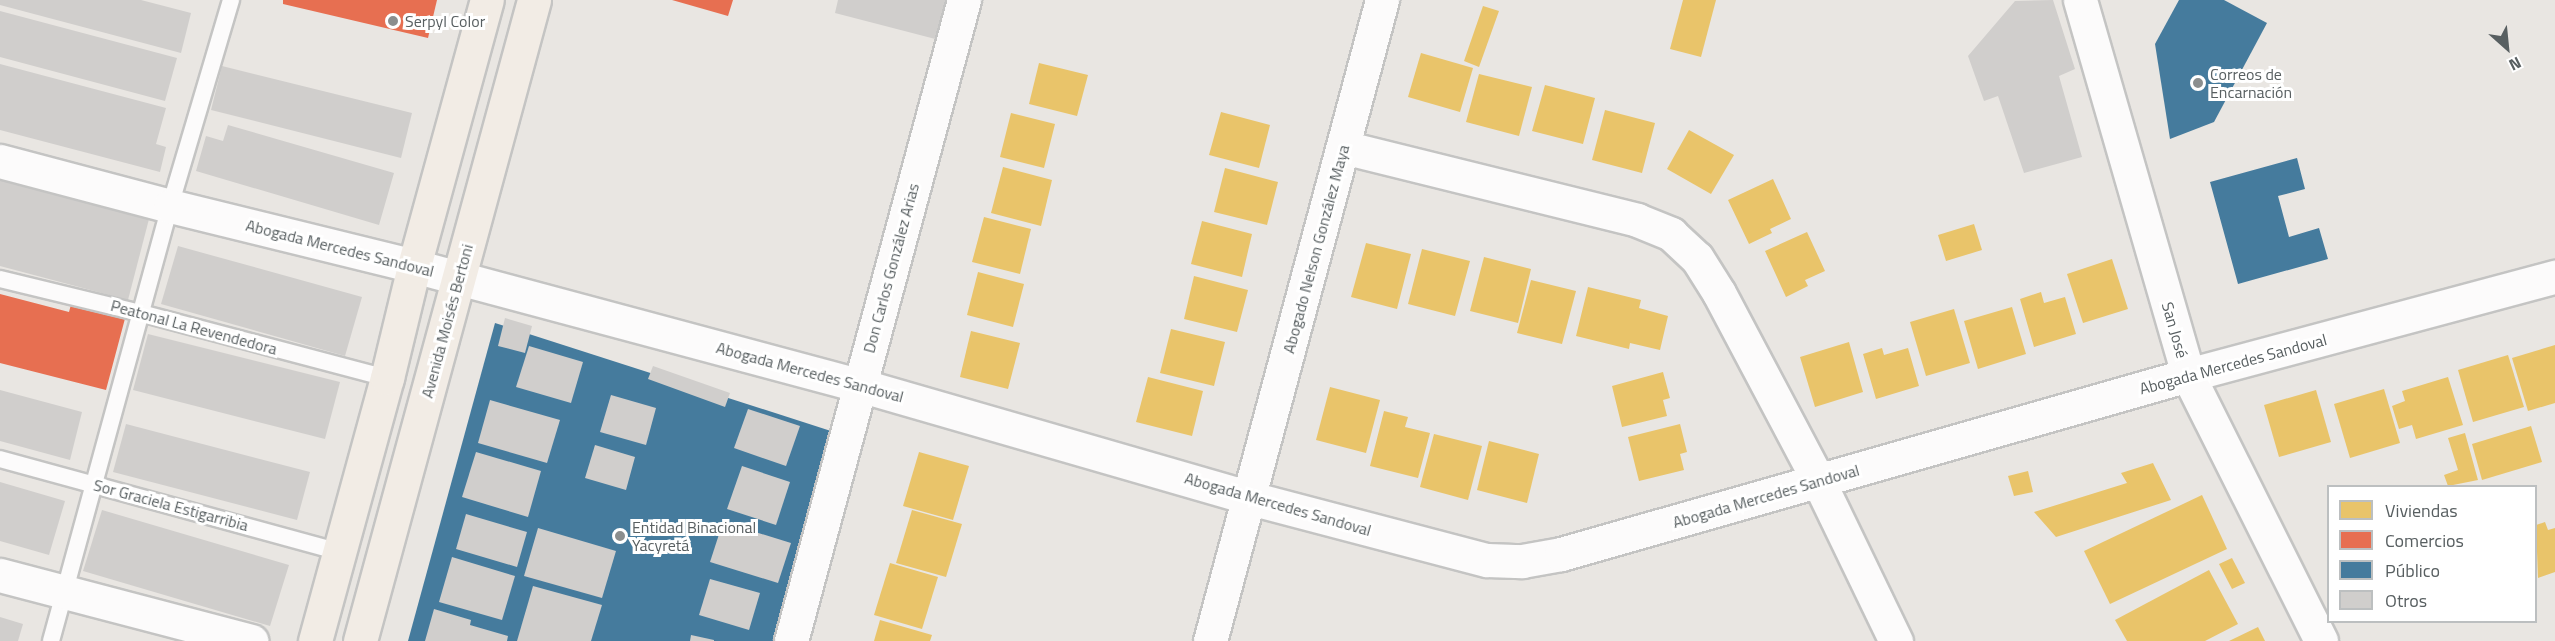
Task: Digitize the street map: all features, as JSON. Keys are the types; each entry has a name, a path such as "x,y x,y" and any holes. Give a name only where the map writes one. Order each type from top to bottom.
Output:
{"main road":[{"path":"315,641 387,378 414,266 488,0"},
{"name":"Avenida Moisés Bertoni","path":"360,641 534,0"}],"street":[{"name":"Don Carlos González Arias","path":"792,641 964,0"},
{"name":"Abogado Nelson González Maya","path":"1210,641 1382,0"},
{"name":"San José","path":"2080,0 2188,375 2321,641"},
{"path":"1343,147 1637,220 1671,234 1697,258 1719,292 1819,482 1896,641"},
{"name":"Abogada Mercedes Sandoval","path":"0,161 170,206 414,266 859,385 1250,498 1487,560 1522,561 1561,554 2188,375 2555,277"},
{"path":"0,575 251,641"}],"lane":[{"path":"51,641 170,206 231,0"},
{"name":"Peatonal La Revendedora","path":"0,279 141,313 387,378"},
{"name":"Sor Graciela Estigarribia","path":"0,459 341,552"}],"building: Viviendas":[{"path":"1683,0 1716,0 1701,57 1670,49"},
{"path":"1483,6 1499,11 1479,67 1464,61"},
{"path":"1421,53 1473,68 1460,112 1408,97"},
{"path":"1039,63 1088,75 1077,116 1029,104"},
{"path":"1479,74 1532,87 1519,136 1466,122"},
{"path":"1545,85 1595,98 1583,144 1532,131"},
{"path":"1605,110 1655,123 1642,173 1592,160"},
{"path":"1221,112 1270,125 1259,168 1209,155"},
{"path":"1011,113 1055,124 1044,168 1000,157"},
{"path":"1689,130 1734,155 1711,194 1667,169"},
{"path":"1003,167 1052,180 1041,226 991,213"},
{"path":"1225,168 1278,182 1267,225 1214,212"},
{"path":"1773,179 1791,219 1770,229 1772,233 1749,244 1728,200"},
{"path":"984,217 1031,229 1020,274 972,262"},
{"path":"1202,221 1252,234 1242,277 1191,264"},
{"path":"1974,224 1982,250 1946,261 1938,235"},
{"path":"1807,232 1825,271 1805,280 1808,286 1786,297 1765,251"},
{"path":"1366,243 1411,254 1397,309 1351,297"},
{"path":"1422,249 1470,261 1455,316 1408,304"},
{"path":"1484,257 1531,269 1518,323 1470,311"},
{"path":"2112,259 2128,309 2083,323 2067,274"},
{"path":"978,272 1024,284 1013,327 967,315"},
{"path":"1194,276 1248,290 1237,332 1184,319"},
{"path":"1531,280 1576,291 1562,344 1517,333"},
{"path":"1588,287 1641,300 1639,308 1668,316 1660,350 1630,343 1629,349 1576,336"},
{"path":"2041,292 2044,303 2065,297 2076,334 2034,347 2020,299"},
{"path":"2012,307 2026,354 1978,369 1964,321"},
{"path":"1954,309 1970,363 1926,376 1910,322"},
{"path":"1171,329 1225,342 1214,386 1160,373"},
{"path":"971,331 1020,343 1008,389 960,377"},
{"path":"1849,342 1863,392 1815,407 1800,357"},
{"path":"2555,345 2555,403 2528,411 2512,358"},
{"path":"1882,348 1884,355 1908,348 1919,386 1876,399 1863,354"},
{"path":"2508,355 2524,407 2473,422 2458,370"},
{"path":"1663,372 1670,398 1663,400 1667,416 1622,427 1612,386"},
{"path":"1148,377 1203,391 1192,436 1136,422"},
{"path":"2448,377 2463,425 2416,439 2412,425 2399,429 2392,406 2405,401 2402,391"},
{"path":"1330,387 1380,400 1366,453 1316,440"},
{"path":"2384,389 2400,443 2350,458 2334,404"},
{"path":"2316,390 2331,442 2279,457 2264,405"},
{"path":"1384,411 1408,417 1405,427 1430,433 1418,478 1370,466"},
{"path":"1680,424 1687,452 1680,454 1684,470 1639,481 1628,437"},
{"path":"2531,426 2542,462 2482,480 2472,444"},
{"path":"2465,433 2478,480 2448,485 2444,475 2458,470 2448,438"},
{"path":"1434,434 1482,446 1468,500 1420,487"},
{"path":"1489,441 1539,454 1527,503 1477,490"},
{"path":"919,452 969,466 953,520 903,506"},
{"path":"2153,463 2171,500 2056,537 2034,512 2127,483 2121,473"},
{"path":"2028,471 2033,492 2014,496 2008,476"},
{"path":"2202,495 2227,549 2110,604 2084,551"},
{"path":"912,510 962,524 946,577 896,563"},
{"path":"2545,522 2548,530 2555,528 2555,572 2538,578 2537,552 2537,525"},
{"path":"2232,558 2245,583 2232,589 2219,564"},
{"path":"890,563 938,577 922,629 874,615"},
{"path":"2209,570 2238,624 2205,641 2127,641 2115,620"},
{"path":"880,620 932,635 930,641 874,641"},
{"path":"2258,627 2265,641 2229,641"}],"building: Comercios":[{"name":"Serpyl Color","path":"283,0 437,0 428,38 283,4"},
{"path":"672,0 733,0 728,16"},
{"path":"0,294 69,312 73,297 127,311 106,390 0,363"}],"building: Público":[{"name":"Correos de Encarnación","path":"2179,0 2224,0 2267,23 2214,122 2170,139 2155,44"},
{"path":"2297,158 2305,189 2278,196 2289,237 2319,228 2328,259 2238,284 2210,182"},
{"name":"Entidad Binacional Yacyretá","path":"495,323 834,432 775,641 408,641"}],"building: Otros":[{"path":"0,0 141,0 191,13 181,53 0,5"},
{"path":"838,0 953,0 943,41 835,13"},
{"path":"2053,0 2075,69 2059,76 2082,157 2024,173 1998,96 1984,101 1968,56 2015,1"},
{"path":"0,11 177,58 165,101 0,57"},
{"path":"0,64 166,108 156,144 166,147 160,172 0,130"},
{"path":"222,66 412,113 401,158 211,110"},
{"path":"228,125 394,173 379,225 196,171 206,136 223,141"},
{"path":"0,179 149,219 128,300 0,266"},
{"path":"178,246 362,297 345,356 161,304"},
{"path":"505,318 532,326 525,353 498,346"},
{"path":"148,334 340,382 325,439 133,390"},
{"path":"529,346 583,362 571,403 516,387"},
{"path":"653,366 730,393 725,407 648,379"},
{"path":"0,390 82,412 70,460 0,441"},
{"path":"611,395 656,408 646,445 600,432"},
{"path":"490,400 560,420 547,463 478,443"},
{"path":"748,409 800,426 786,466 734,448"},
{"path":"126,424 310,472 297,520 113,472"},
{"path":"595,445 635,457 626,490 585,478"},
{"path":"476,452 541,471 528,517 462,497"},
{"path":"742,466 790,482 776,525 727,509"},
{"path":"0,482 65,501 49,555 0,541"},
{"path":"102,510 289,565 270,626 83,571"},
{"path":"466,514 527,532 517,567 456,549"},
{"path":"723,522 791,543 778,583 710,562"},
{"path":"538,528 616,551 602,598 524,576"},
{"path":"452,557 515,576 502,620 439,602"},
{"path":"710,579 760,593 749,630 699,615"},
{"path":"533,586 602,605 591,641 517,641"},
{"path":"434,609 471,620 470,625 508,636 507,641 425,641"},
{"path":"0,617 23,624 18,641 0,641"},
{"path":"691,635 714,640 714,641 690,641"}],"place":[{"name":"Serpyl Color","path":"393,21"},
{"name":"Correos de Encarnación","path":"2198,83"},
{"name":"Entidad Binacional Yacyretá","path":"620,536"}]}
